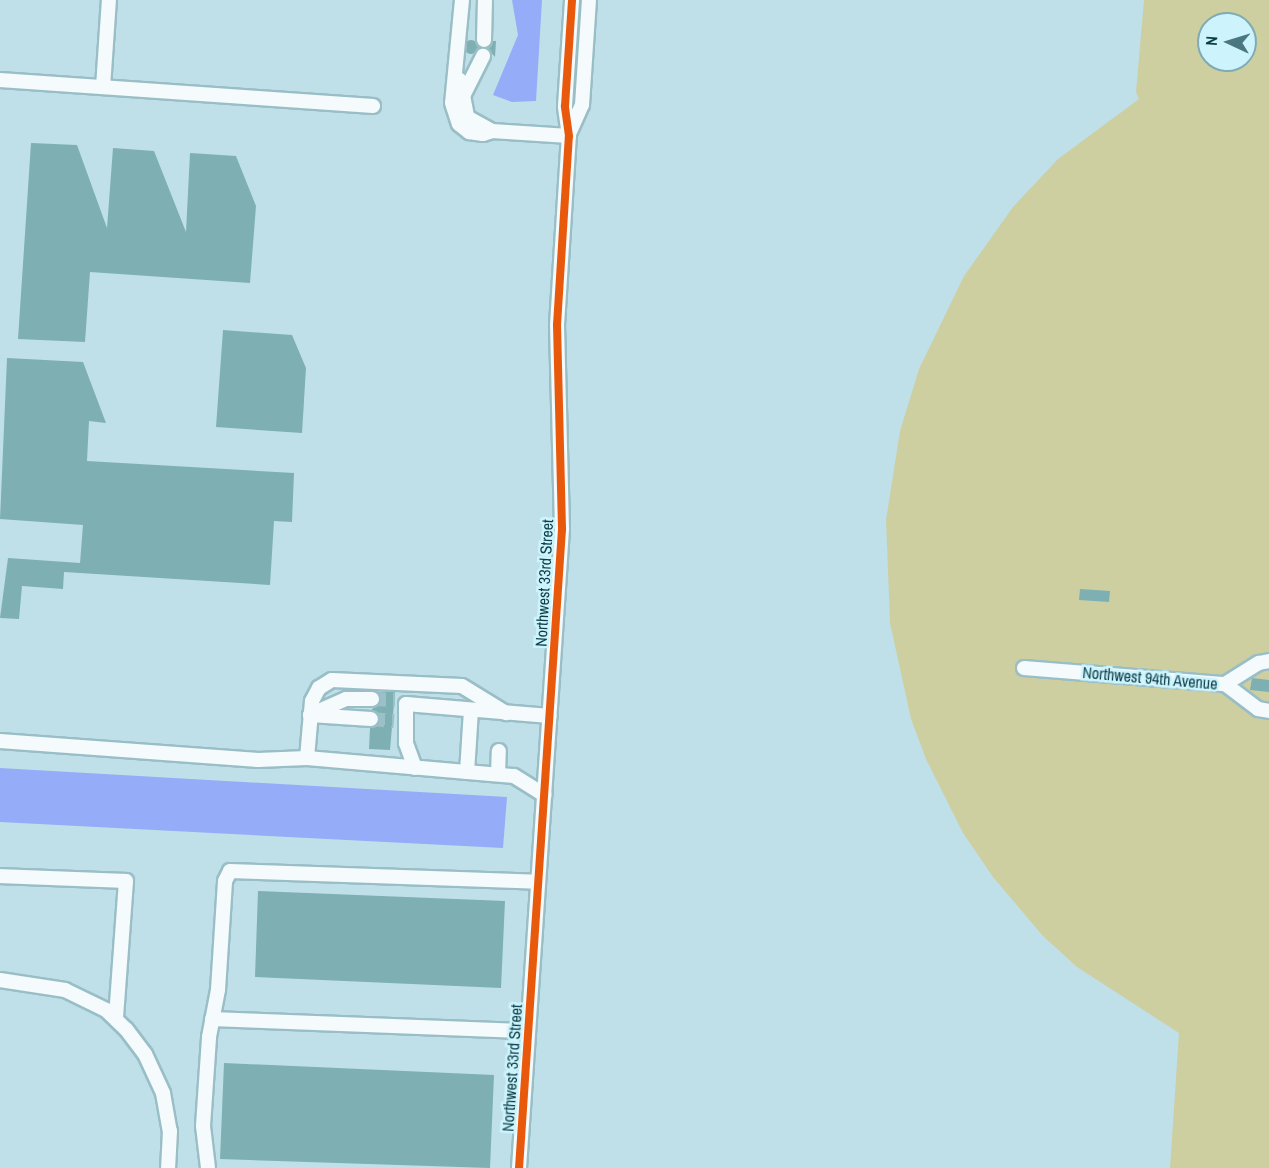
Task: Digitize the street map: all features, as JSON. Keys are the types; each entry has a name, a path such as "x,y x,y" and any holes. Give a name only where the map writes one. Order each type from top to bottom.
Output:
{"street":[{"path":"103,87 109,0"},
{"name":"Northwest 33rd Street","path":"519,1168 562,521 557,325 569,136 565,106 572,0"},
{"name":"Northwest 33rd Street","path":"569,136 582,105 589,0"},
{"path":"462,1 453,111 469,132 483,135 492,131"},
{"path":"462,1 462,101 467,117 492,131 569,136"},
{"path":"462,1 485,2 484,40"},
{"path":"462,101 483,56"},
{"path":"0,80 373,106"},
{"path":"1226,684 1259,663 1269,661"},
{"name":"Northwest 94th Avenue","path":"1024,668 1226,684 1257,710 1269,711"},
{"path":"307,758 310,715 315,694 332,680 467,688 506,713"},
{"path":"407,683 400,722 415,768"},
{"path":"310,715 346,699 372,699"},
{"path":"402,702 550,716"},
{"path":"467,772 471,710"},
{"path":"310,715 371,719"},
{"path":"0,741 258,760 307,758 498,774 521,778 544,795"},
{"path":"498,774 499,752"},
{"path":"208,1168 203,1126 226,877 233,870 259,869 538,882"},
{"path":"0,876 126,881 116,1018"},
{"path":"0,980 65,990 116,1018 145,1054 163,1093 170,1131 168,1168"},
{"path":"212,1019 528,1031"}],"green space":[{"path":"1144,0 1269,0 1269,1168 1170,1168 1179,1033 1077,967 1043,936 993,877 963,833 926,759 911,719 890,623 886,520 900,431 919,369 964,276 1013,207 1058,159 1139,99 1136,92"}],"water":[{"path":"512,0 542,0 536,101 512,102 493,95 518,35"},
{"path":"0,768 507,797 503,848 0,822"}],"building":[{"path":"471,40 476,42 478,47 476,52 471,54 466,52 464,47 466,42"},
{"path":"493,41 496,41 495,57 487,48"},
{"path":"31,143 77,145 107,228 113,148 154,151 186,232 190,153 236,156 256,206 250,283 90,272 85,342 18,339"},
{"path":"223,330 292,335 306,368 302,433 216,427"},
{"path":"7,358 83,362 106,423 89,421 87,461 294,473 292,522 274,521 270,585 64,572 63,589 22,586 19,619 0,618 8,558 80,563 83,525 0,519"},
{"path":"1080,589 1110,591 1109,602 1079,600"},
{"path":"1252,678 1269,680 1269,692 1250,690"},
{"path":"377,692 395,692 390,750 369,749 370,728 380,720 371,710 380,703"},
{"path":"258,891 505,901 501,988 255,977"},
{"path":"224,1063 494,1075 490,1168 220,1159"}],"tunnel":[{"path":"372,699 395,700"},
{"path":"371,719 394,721"}],"cycle path":[{"path":"519,1168 562,529 557,325 569,136 565,106 572,0"}]}
